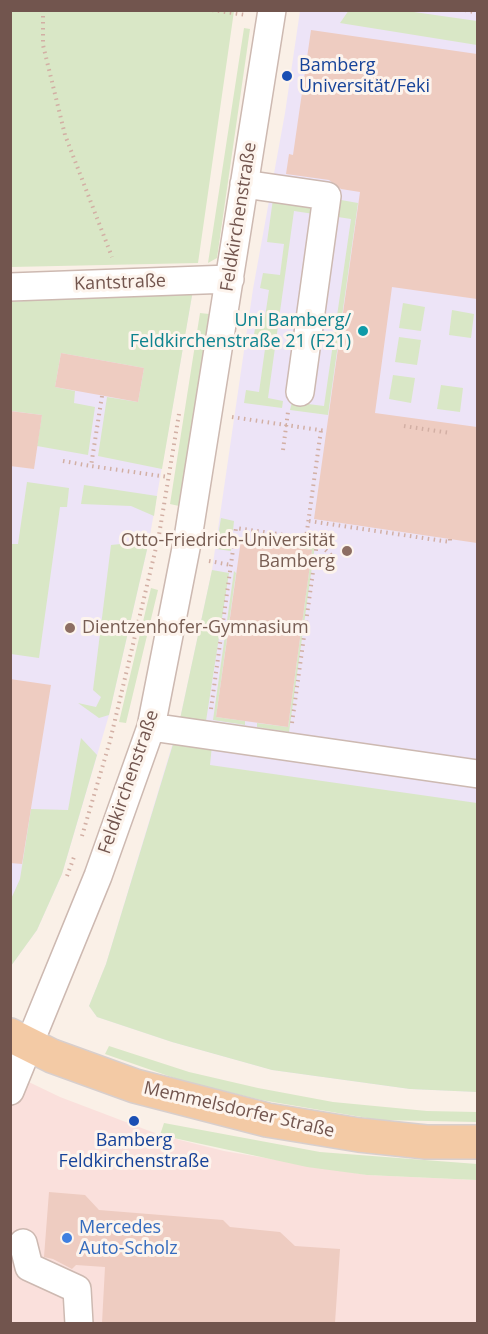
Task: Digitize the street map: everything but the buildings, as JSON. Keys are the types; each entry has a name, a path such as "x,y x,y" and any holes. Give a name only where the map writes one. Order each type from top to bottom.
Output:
{"main road":[{"name":"Memmelsdorfer Straße","path":"20,1040 52,1056 135,1086 267,1120 358,1135 426,1142 477,1142"}],"street":[{"name":"Feldkirchenstraße","path":"10,1091 20,1040 98,876 151,727 181,579 271,15"},
{"path":"244,184 327,196 300,392"},
{"name":"Kantstraße","path":"10,287 230,279"},
{"path":"151,727 477,774"},
{"path":"23,1243 29,1267 77,1289 79,1323"}],"path":[{"path":"43,10 43,45 65,135 91,207 123,283"},
{"path":"212,10 271,15"},
{"path":"465,10 477,13"},
{"path":"91,466 102,396"},
{"path":"254,420 324,431 306,538"},
{"path":"283,450 286,425"},
{"path":"404,426 450,433"},
{"path":"63,461 168,477"},
{"path":"80,842 110,741 159,535 165,493"},
{"path":"309,521 450,542 450,539"},
{"path":"207,735 236,528 306,538 317,543 332,556"},
{"path":"274,544 276,534"},
{"path":"288,747 317,543"},
{"path":"64,886 76,853"}],"shaded area":[{"name":"Otto-Friedrich-Universität Bamberg","path":"300,11 477,11 477,1092 410,1089 272,1070 172,1042 97,1017 89,1006 106,964 180,719 212,570 253,289 285,113"},
{"name":"Dientzenhofer-Gymnasium","path":"193,290 149,541 109,715 62,874 37,930 11,966 11,302"},
{"path":"10,1073 60,1097 160,1135 224,1151 367,1175 477,1180 477,1323 11,1323"}],"green space":[{"path":"349,10 407,11 477,21 477,45 340,23"},
{"path":"10,11 234,11 198,263 11,267"},
{"path":"244,28 250,29 217,258 208,263"},
{"path":"273,199 315,205 314,214 294,211 268,398 283,401 282,408 244,403 246,390 259,392 265,349 252,347 257,316 265,317 269,290 260,288 263,273 280,275 284,244 267,242"},
{"path":"341,200 358,203 328,415 290,410 292,402 324,406 351,219 338,217"},
{"path":"193,290 162,469 98,456 107,397 138,402 144,368 61,353 55,387 75,391 74,403 95,407 88,455 37,446 42,415 11,411 11,302"},
{"path":"403,303 425,307 421,331 399,328"},
{"path":"452,310 474,314 471,338 449,335"},
{"path":"200,313 209,314 179,506 170,504"},
{"path":"399,337 421,340 417,365 395,362"},
{"path":"393,375 415,378 411,403 389,399"},
{"path":"441,385 463,388 460,412 437,409"},
{"path":"27,482 69,488 67,507 60,507 39,658 11,654 11,544 18,544"},
{"path":"84,485 157,496 154,516 131,506 81,504"},
{"path":"221,518 234,521 231,551 216,549"},
{"path":"281,540 315,545 289,732 257,727 257,723 288,727 312,550 280,545"},
{"path":"149,541 109,715 99,718 78,703 96,707 101,697 93,690 111,545"},
{"path":"212,570 229,573 206,721 180,719"},
{"path":"234,571 236,573 216,717 245,721 245,725 213,720"},
{"path":"151,588 158,590 126,723 119,722"},
{"path":"81,738 97,755 62,874 37,930 11,966 11,899 20,879 31,809 68,810"},
{"path":"174,741 212,745 210,765 477,803 477,1092 410,1089 272,1070 172,1042 97,1017 89,1006 106,964"},
{"path":"109,1046 189,1072 258,1088 333,1102 427,1111 477,1112 477,1122 379,1120 261,1100 180,1080 105,1054"},
{"path":"164,1123 320,1152 477,1164 477,1180 367,1175 307,1167 160,1135"}],"place":[{"name":"Bamberg Universität/Feki","path":"287,76"},
{"name":"Uni Bamberg/ Feldkirchenstraße 21 (F21)","path":"363,331"},
{"name":"Otto-Friedrich-Universität Bamberg","path":"347,551"},
{"name":"Dientzenhofer-Gymnasium","path":"70,628"},
{"name":"Bamberg Feldkirchenstraße","path":"134,1121"},
{"name":"Mercedes Auto-Scholz","path":"67,1238"}]}
